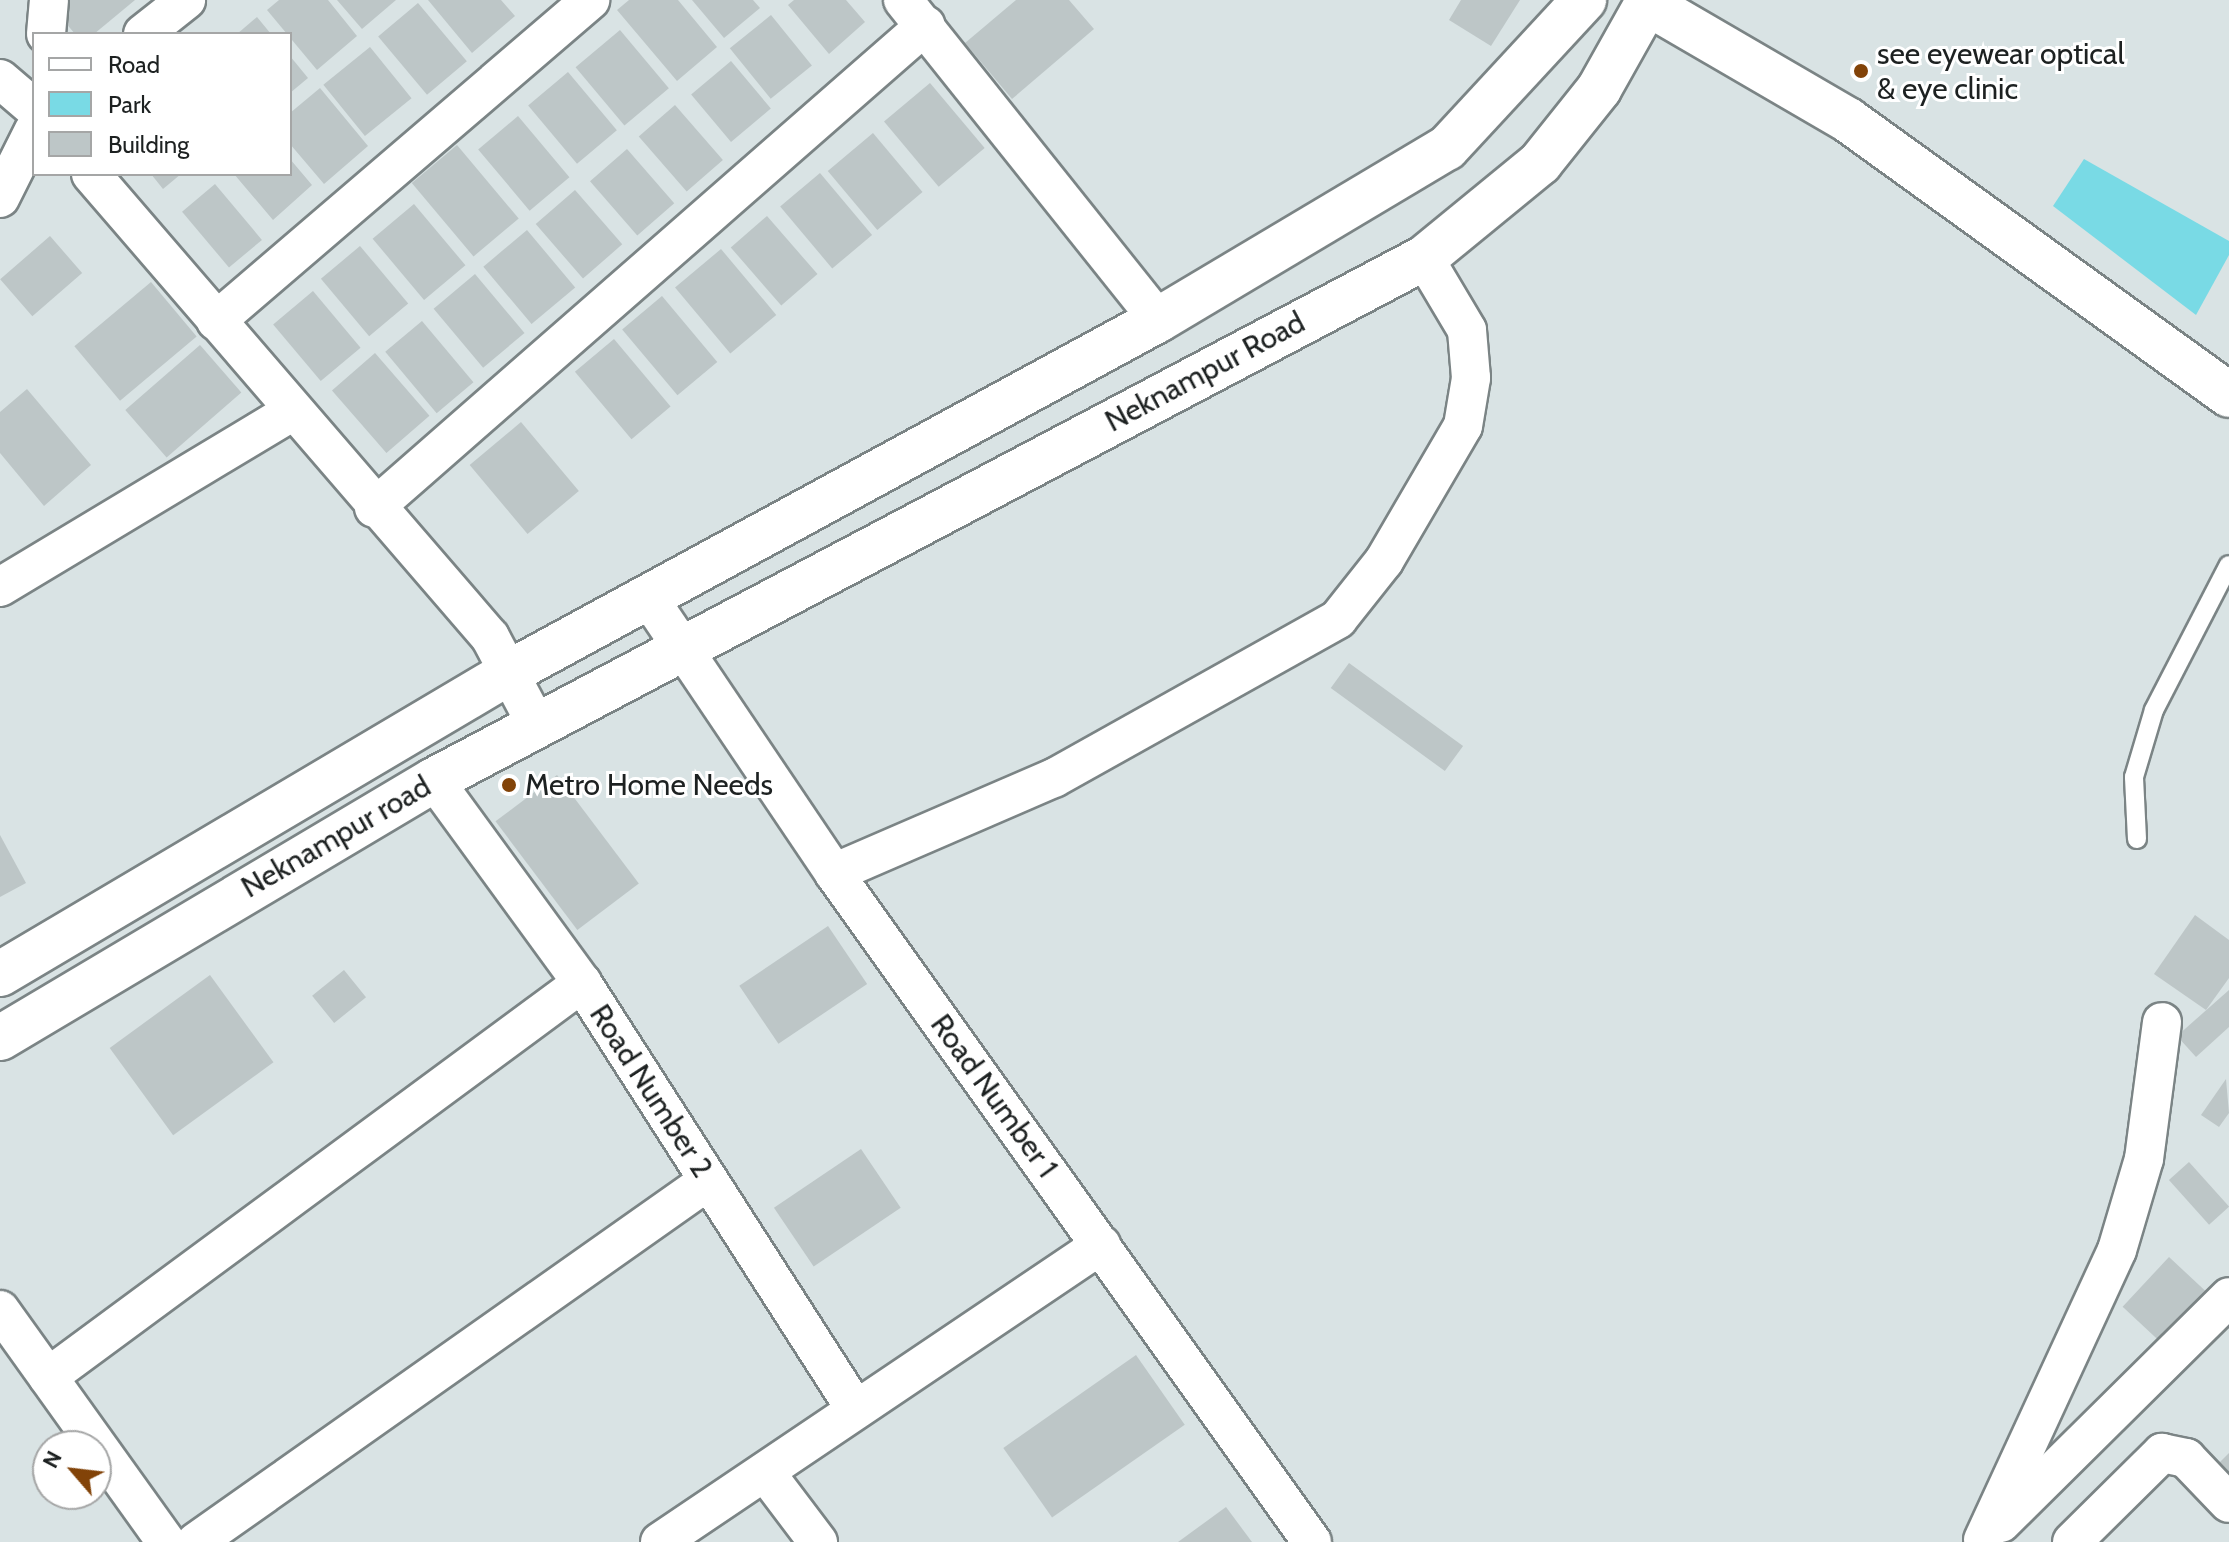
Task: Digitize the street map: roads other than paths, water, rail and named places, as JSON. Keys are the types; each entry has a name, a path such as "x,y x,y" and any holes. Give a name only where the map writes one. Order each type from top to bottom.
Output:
{"street":[{"path":"46,32 49,0"},
{"path":"146,32 186,0"},
{"path":"216,321 590,0"},
{"path":"648,597 1158,320 1447,148 1584,0"},
{"path":"1648,2 1848,120 2229,395"},
{"name":"Neknampur Road","path":"679,647 1424,258 1540,163 1599,89 1648,2"},
{"path":"374,508 914,12 1158,320"},
{"path":"0,79 32,106"},
{"path":"0,198 32,134"},
{"path":"93,176 374,508 482,627 510,672 536,724"},
{"path":"834,873 1054,778 1338,619 1384,561 1463,426 1471,378 1467,330 1424,258"},
{"path":"0,587 293,411"},
{"name":"Road Number 1","path":"648,597 834,873 1312,1542"},
{"name":"Neknampur road","path":"0,974 510,672 648,597"},
{"name":"Neknampur road","path":"0,1038 434,780 679,647"},
{"name":"Road Number 2","path":"434,780 582,983 856,1410"},
{"path":"48,1377 582,983"},
{"path":"1982,1541 2117,1250 2144,1159 2162,1022"},
{"path":"196,1542 708,1181"},
{"path":"660,1542 1101,1245"},
{"path":"1982,1541 2229,1297"},
{"path":"0,1310 166,1542"},
{"path":"2072,1542 2162,1453 2186,1458 2229,1503"},
{"path":"765,1472 818,1542"}],"lane":[{"path":"2137,839 2134,777 2154,710 2229,565"}],"place":[{"name":"see eyewear optical & eye clinic","path":"1861,71"},
{"name":"Metro Home Needs","path":"509,785"}]}
